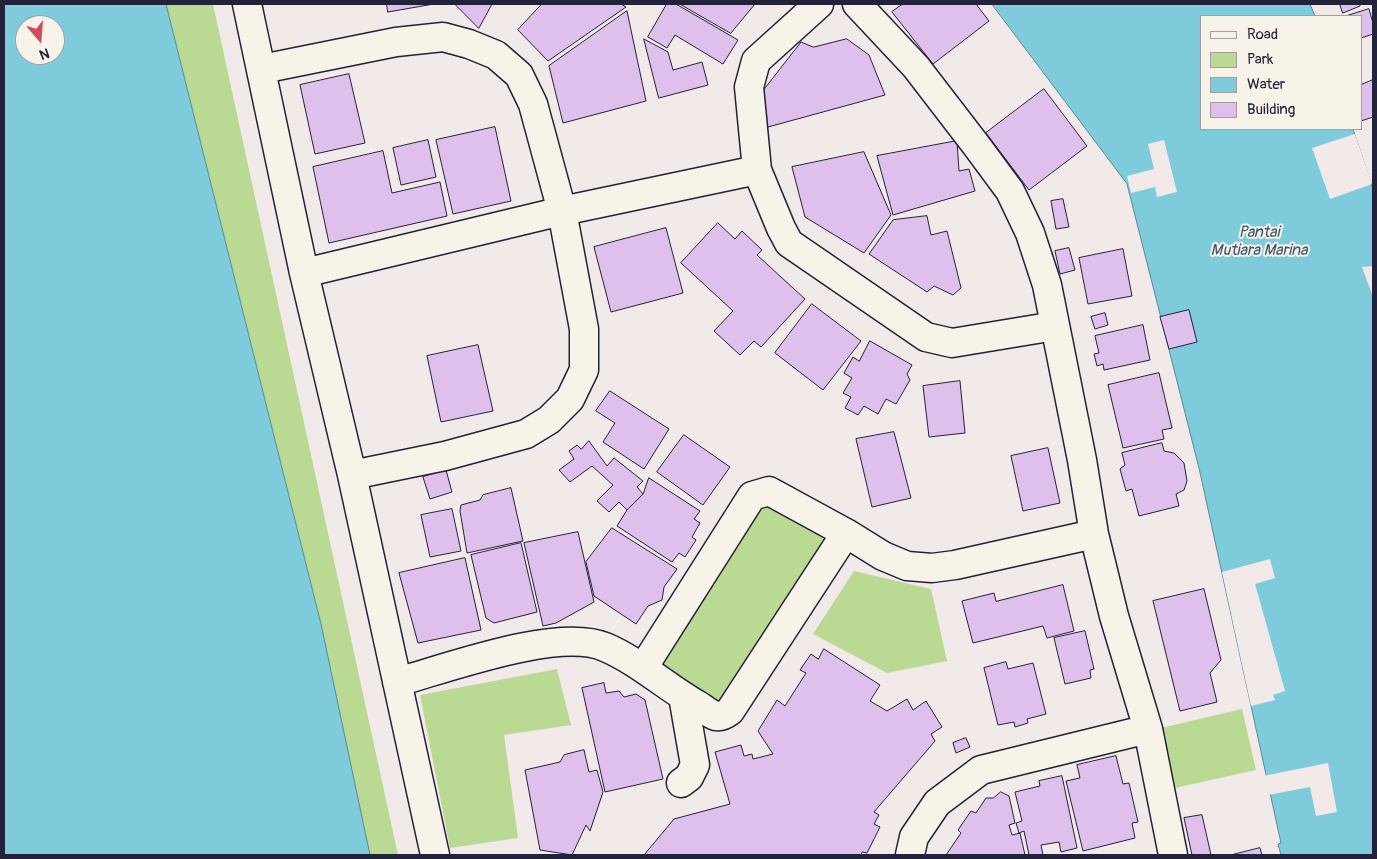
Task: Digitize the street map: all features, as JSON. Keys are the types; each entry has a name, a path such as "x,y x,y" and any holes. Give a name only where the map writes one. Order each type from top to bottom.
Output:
{"street":[{"path":"247,4 304,272 352,475 435,855"},
{"path":"819,4 756,60 749,87 757,170 781,228 790,243 926,336 952,343 1055,326"},
{"path":"857,4 916,66 1010,190 1030,233 1047,285 1082,460 1094,534 1114,616 1148,729 1173,855"},
{"path":"262,69 396,42 443,37 469,44 496,55 519,75 533,104 562,212 584,329 584,370 570,399 549,420 526,434 445,456 352,475"},
{"path":"304,272 562,212 757,170"},
{"path":"643,668 752,496 768,491 895,562 907,566 932,568 956,565 1094,534"},
{"path":"397,682 533,645 570,641 605,647 643,668 716,716 730,711 846,533"},
{"path":"681,783 689,777 695,765 683,696"},
{"path":"910,855 914,837 937,803 981,770 1148,729"}],"green space":[{"path":"57,4 213,4 398,855 304,855 65,32 65,15 60,15"},
{"path":"769,498 832,537 723,705 655,673"},
{"path":"854,571 931,589 947,661 887,673 813,634"},
{"path":"557,669 571,725 504,735 518,838 450,848 420,695"},
{"path":"1242,709 1256,770 1175,788 1161,728"}],"water":[{"path":"4,4 166,4 321,624 370,855 4,855"},
{"name":"Pantai Mutiara Marina","path":"992,4 1310,4 1315,15 1200,15 1200,130 1353,130 1373,189 1373,855 1281,855 1278,844 1281,843 1199,468 1127,184"}],"pier":[{"path":"1355,134 1372,184 1330,199 1312,148"},
{"path":"1164,140 1177,192 1157,197 1155,187 1131,193 1127,176 1154,169 1148,144"},
{"path":"1373,266 1373,297 1362,267"},
{"path":"1270,559 1275,578 1255,584 1285,691 1273,695 1275,700 1251,706 1222,572"},
{"path":"1328,763 1337,812 1316,816 1310,787 1268,795 1263,776"}],"building":[{"path":"387,4 434,4 388,12"},
{"path":"455,4 492,4 479,28"},
{"path":"542,4 621,4 626,7 548,61 518,30"},
{"path":"667,4 676,4 738,40 723,64 675,35 667,48 648,37"},
{"path":"680,4 755,4 731,33"},
{"path":"903,4 976,4 989,21 933,64 892,12"},
{"path":"1340,4 1360,4 1360,6 1343,13"},
{"path":"1369,9 1373,23 1373,34 1362,38 1362,15 1349,15"},
{"path":"627,11 646,101 563,123 549,66"},
{"path":"644,39 668,52 673,70 702,62 708,85 659,98"},
{"path":"847,39 869,55 885,95 768,127 758,97 801,42 813,47"},
{"path":"349,74 365,143 315,154 300,85"},
{"path":"1373,80 1373,117 1362,121 1362,85"},
{"path":"1044,89 1087,146 1029,190 986,133"},
{"path":"495,127 511,201 453,214 436,140"},
{"path":"428,140 436,177 401,185 393,148"},
{"path":"957,141 959,171 969,169 975,191 893,215 877,156"},
{"path":"383,151 392,193 440,182 447,216 329,243 313,167"},
{"path":"864,152 891,215 864,253 805,217 792,167"},
{"path":"1063,199 1069,227 1056,229 1051,201"},
{"path":"927,216 931,235 947,231 961,288 953,295 934,286 927,292 869,254 893,220"},
{"path":"718,223 735,239 742,231 762,250 757,255 805,299 761,347 754,341 740,355 714,331 733,311 681,263"},
{"path":"666,228 683,293 611,312 594,247"},
{"path":"1069,248 1075,270 1060,274 1055,251"},
{"path":"1123,249 1132,296 1088,304 1079,258"},
{"path":"812,304 861,341 823,390 775,353"},
{"path":"1189,310 1197,342 1169,349 1160,317"},
{"path":"1105,313 1108,325 1095,329 1091,317"},
{"path":"1143,325 1150,360 1104,370 1103,364 1097,366 1094,354 1099,353 1095,336"},
{"path":"870,341 912,365 907,374 910,380 896,404 886,399 878,414 864,406 858,415 845,408 851,397 843,393 852,378 844,373 853,357 859,361"},
{"path":"478,345 493,411 441,422 427,356"},
{"path":"1159,373 1172,428 1162,430 1164,439 1123,448 1108,385"},
{"path":"960,381 965,433 929,437 923,386"},
{"path":"610,391 669,429 644,469 603,442 615,423 596,411"},
{"path":"894,432 911,498 872,507 856,439"},
{"path":"684,435 730,467 703,505 657,472"},
{"path":"589,441 607,466 614,458 643,481 637,487 643,494 627,510 619,502 609,512 597,501 613,485 592,466 570,482 559,470 574,459 569,451 577,445 581,449"},
{"path":"1162,443 1164,451 1174,453 1184,463 1187,481 1184,490 1176,494 1179,506 1139,516 1132,489 1126,491 1120,469 1125,465 1122,453"},
{"path":"1048,448 1060,503 1023,511 1011,456"},
{"path":"446,470 452,492 430,499 423,477"},
{"path":"649,478 700,511 694,519 700,523 692,537 696,540 685,557 679,553 672,562 617,526 627,510 643,494"},
{"path":"511,488 523,541 467,553 460,511 461,505 480,500 483,495"},
{"path":"452,509 461,551 430,557 421,515"},
{"path":"612,528 677,569 664,587 662,600 648,606 636,624 594,596 586,562"},
{"path":"578,532 594,602 556,623 543,626 524,543"},
{"path":"521,543 537,612 494,623 486,618 471,555"},
{"path":"465,558 481,630 418,643 399,573"},
{"path":"1063,585 1074,631 1047,638 1043,626 973,643 962,601 994,593 996,601"},
{"path":"1204,589 1221,660 1210,673 1217,702 1180,711 1153,601"},
{"path":"1085,631 1094,669 1090,670 1091,678 1065,684 1054,638"},
{"path":"824,649 880,685 870,701 887,711 907,699 913,710 926,701 942,727 931,734 935,741 874,812 879,815 874,824 880,827 867,853 862,852 861,855 644,855 674,819 730,804 715,752 741,745 744,756 752,754 753,759 773,754 758,731 777,700 785,706 806,673 800,670 811,654 818,659"},
{"path":"1006,662 1008,669 1033,663 1046,714 1027,719 1028,723 1015,727 1014,722 998,725 984,668"},
{"path":"604,683 606,693 619,691 624,697 636,694 645,700 663,779 605,792 582,688"},
{"path":"966,738 970,747 956,753 953,743"},
{"path":"584,750 589,772 597,770 603,792 590,831 586,825 572,855 540,850 525,770 560,762 564,755"},
{"path":"1116,756 1123,784 1129,783 1138,822 1132,823 1135,838 1083,851 1066,781 1080,778 1077,765"},
{"path":"1062,776 1077,848 1061,852 1059,842 1041,845 1043,855 1029,855 1024,831 1019,833 1016,823 1022,821 1015,792 1040,786 1039,781"},
{"path":"1001,792 1009,796 1015,823 1009,825 1012,835 1020,833 1025,855 946,855 961,833 958,830 971,811 976,813 986,798 993,798"},
{"path":"1202,815 1211,855 1192,855 1184,818"},
{"path":"1260,848 1262,855 1231,855"}]}
